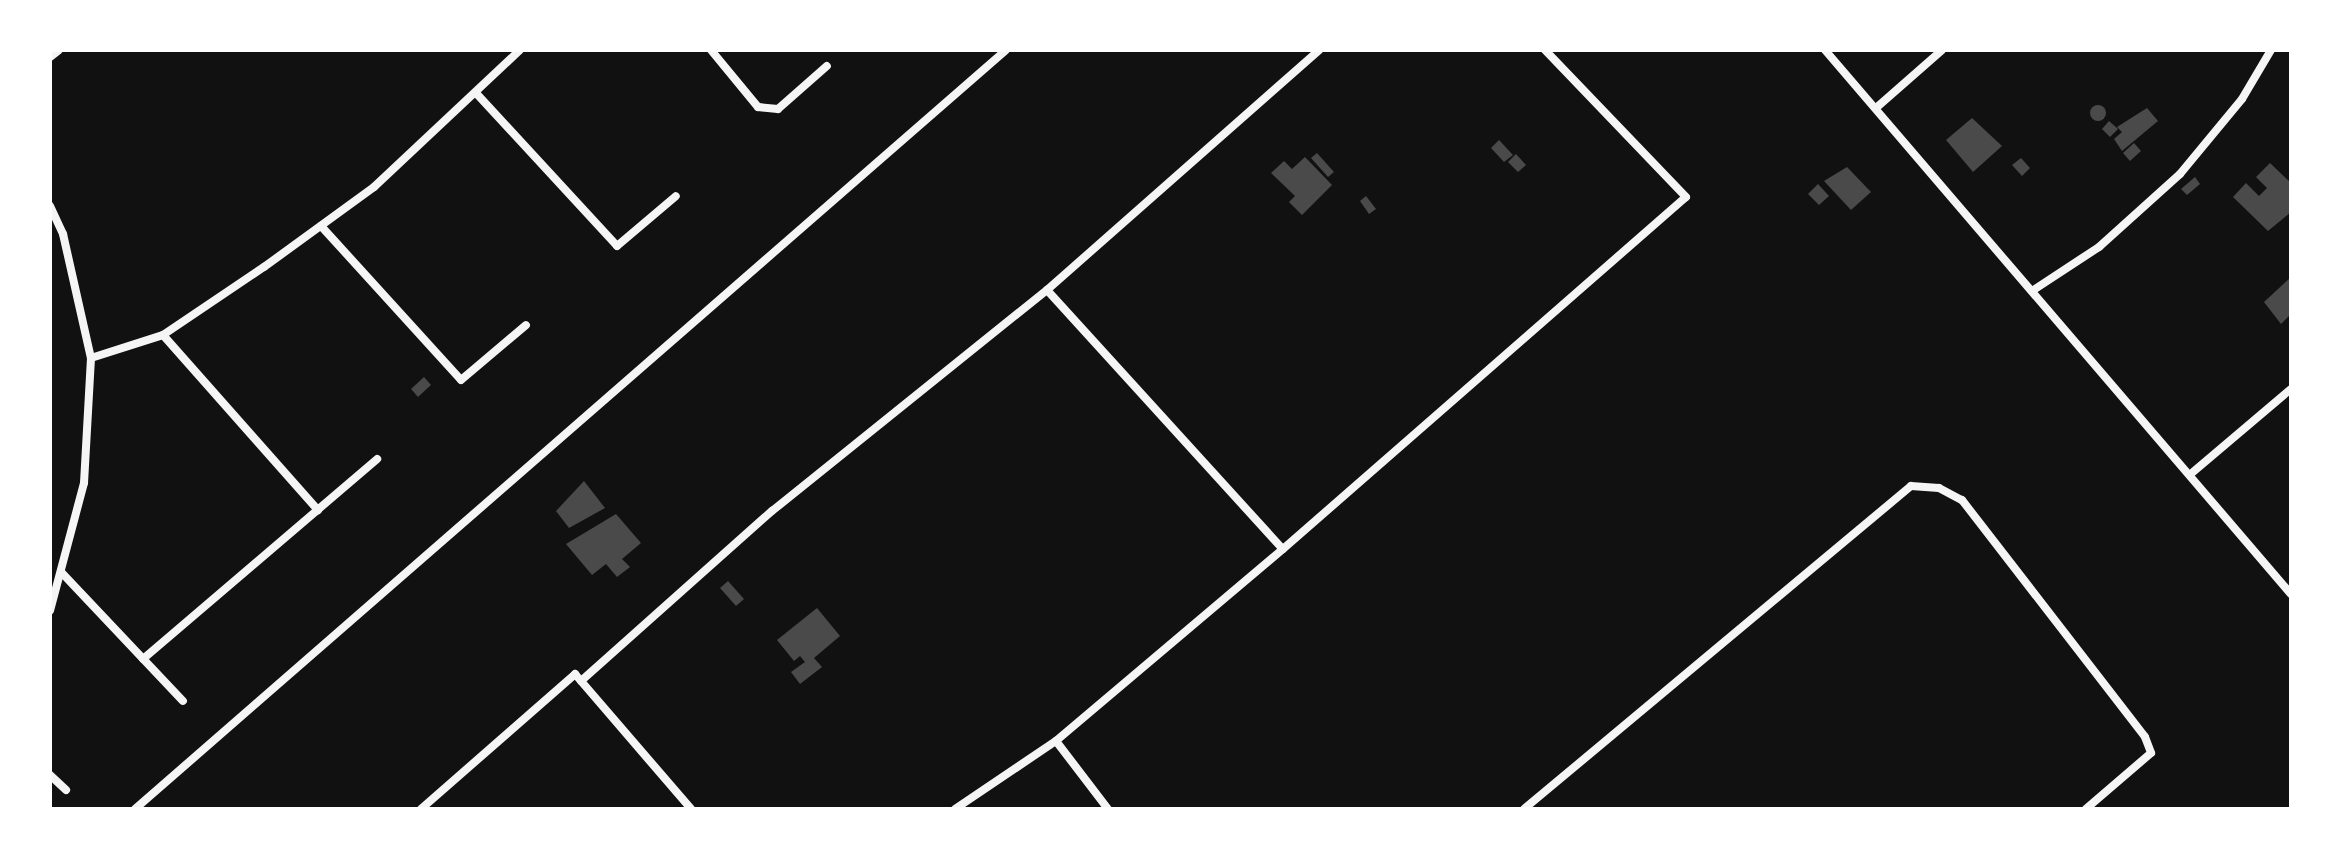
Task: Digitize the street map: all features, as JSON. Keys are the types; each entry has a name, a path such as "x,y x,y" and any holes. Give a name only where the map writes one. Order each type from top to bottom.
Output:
{"street":[{"path":"50,58 59,50"},
{"path":"91,358 163,335 374,188 520,50"},
{"path":"711,50 758,106 778,109 828,66"},
{"path":"134,809 1006,50"},
{"path":"581,681 772,511 1047,290 1320,50"},
{"path":"955,809 1056,742 1686,197 1545,50"},
{"path":"1826,50 2193,472 2291,594"},
{"path":"1876,108 1942,50"},
{"path":"2034,289 2099,247 2180,174 2242,99 2272,50"},
{"path":"476,93 617,246 676,196"},
{"path":"50,206 63,234 91,358 84,483 50,611"},
{"path":"320,226 461,380 526,325"},
{"path":"1047,290 1282,549"},
{"path":"163,335 318,510"},
{"path":"2193,472 2291,389"},
{"path":"144,659 377,459"},
{"path":"1524,809 1911,486 1938,488 1962,500 2145,737 2151,753 2086,809"},
{"path":"62,574 182,701"},
{"path":"420,809 575,674 690,809"},
{"path":"1056,742 1108,809"},
{"path":"50,775 66,790"}],"building":[{"path":"2098,105 2106,113 2098,121 2090,113"},
{"path":"2147,108 2158,121 2122,151 2114,139 2122,132 2117,127"},
{"path":"1972,118 2002,146 1973,172 1946,140"},
{"path":"2109,121 2118,129 2110,137 2102,129"},
{"path":"1499,140 1513,155 1504,162 1491,148"},
{"path":"2134,143 2141,151 2130,161 2123,153"},
{"path":"1317,153 1334,172 1328,177 1311,158"},
{"path":"1516,154 1526,165 1518,172 1508,162"},
{"path":"1305,157 1332,185 1302,215 1289,202 1295,196 1271,173 1284,161 1292,169"},
{"path":"2021,158 2030,168 2022,176 2012,165"},
{"path":"2270,163 2291,183 2291,212 2268,231 2233,197 2246,183 2259,196 2267,188 2256,177"},
{"path":"1847,167 1871,192 1851,210 1824,181"},
{"path":"2195,177 2200,184 2187,195 2181,189"},
{"path":"1818,184 1829,196 1819,205 1808,194"},
{"path":"1366,196 1376,209 1369,214 1360,201"},
{"path":"2291,277 2291,314 2281,324 2264,302"},
{"path":"424,377 431,385 418,397 411,389"},
{"path":"584,481 605,508 569,528 556,511"},
{"path":"616,514 641,543 622,559 630,567 617,577 606,564 592,575 566,544"},
{"path":"728,581 744,599 736,606 720,588"},
{"path":"817,608 840,636 814,658 822,667 800,684 791,672 805,662 800,656 794,661 777,640"}]}
